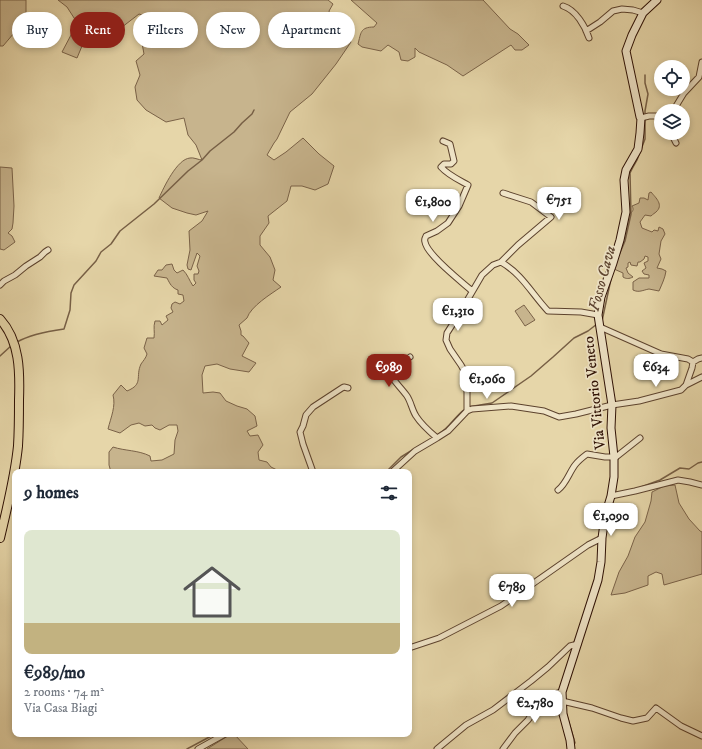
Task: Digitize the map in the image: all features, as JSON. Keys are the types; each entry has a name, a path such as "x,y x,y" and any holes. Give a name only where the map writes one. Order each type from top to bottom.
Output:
{"main road":[{"path":"0,319 14,343 19,367 19,427 18,447 14,469"},
{"path":"0,538 12,481"}],"street":[{"path":"586,31 613,11 622,9 643,13 657,0"},
{"path":"563,6 576,14 589,38"},
{"name":"Via Vittorio Veneto","path":"572,749 563,714 562,692 598,580 605,516 611,496 614,477 612,404 599,322 601,297 620,240 626,212 624,180 626,170 638,149 642,117 640,117 626,51 643,13"},
{"path":"677,104 684,93 699,77 702,62"},
{"path":"642,117 654,116"},
{"path":"443,141 450,144 454,161 451,164 444,164 441,167 468,185 459,206 448,223 436,232 426,236 424,240 432,254 472,291"},
{"path":"395,469 415,451 448,431 467,408 466,374 462,365 450,349 446,336 482,275 493,265 501,262 518,245 551,217 531,202 503,194"},
{"path":"0,286 4,281 15,275 48,250"},
{"path":"501,262 509,267 526,283 548,311 581,312 661,354 688,359 693,362"},
{"path":"410,357 403,362 386,359 384,362 393,380 407,397 415,415 436,437"},
{"path":"686,385 693,362 702,358"},
{"path":"467,408 472,409 511,406 544,411 559,417 612,404 639,401 671,393 681,390 686,385 702,377"},
{"path":"312,469 300,432 304,426 306,415 313,407 342,388 348,388"},
{"path":"558,490 562,487 575,466 587,454 614,457 640,438"},
{"path":"611,496 678,480 702,485"},
{"path":"412,647 439,638 501,606 588,545 602,538"},
{"path":"437,749 466,725 493,710 518,691 548,667 570,646 578,644"},
{"path":"504,749 515,733 528,720 538,706 547,698 562,692"},
{"path":"562,702 592,708 621,718 633,720 647,718 656,708 681,726 702,736"},
{"path":"198,749 220,737"}],"shaded area":[{"path":"0,0 26,0 26,12 12,12 12,35 3,46 0,46"},
{"path":"58,0 328,0 333,4 329,12 268,12 268,48 347,48 312,94 290,112 277,139 267,155 274,160 303,138 334,166 328,184 315,190 302,186 291,186 287,201 268,216 269,223 260,236 260,245 270,257 275,270 273,280 281,287 257,305 247,318 239,325 241,335 249,343 242,356 256,363 249,372 230,369 217,364 205,366 202,375 203,393 220,393 226,401 247,409 255,416 257,426 247,431 250,436 258,435 263,445 258,452 259,460 267,462 275,469 110,469 109,452 113,447 145,454 150,456 151,461 162,460 174,454 175,440 178,431 177,425 169,425 160,430 152,425 145,426 139,423 131,425 120,433 108,429 114,407 113,395 121,385 127,391 136,386 139,369 147,354 144,348 147,338 154,338 155,321 160,321 162,325 168,320 166,316 173,312 171,308 172,304 175,302 180,304 184,301 183,295 178,294 178,290 171,286 167,278 154,276 158,270 162,270 166,265 172,264 177,273 183,270 193,286 196,283 194,280 194,274 198,274 199,271 197,266 200,256 197,253 191,270 188,269 187,265 190,250 189,231 202,221 208,211 196,215 187,213 172,208 159,198 164,187 180,163 191,158 202,160 196,145 188,135 184,118 166,122 146,110 137,100 135,87 140,75 136,61 144,54 143,48 198,48 198,12 133,12 133,19 125,25 125,12 70,12 67,7"},
{"path":"351,0 483,0 510,29 518,34 529,45 522,50 515,50 511,45 463,76 447,65 419,52 415,48 415,57 408,61 401,60 399,52 388,45 381,51 362,47 358,44 362,31 369,27 374,27 377,23"},
{"path":"70,37 70,48 81,48 77,58 62,52"},
{"path":"0,167 12,168 14,206 12,229 8,233 12,236 15,242 4,250 0,249"},
{"path":"651,192 658,202 659,207 651,216 645,215 640,222 642,228 652,232 654,230 658,231 659,227 663,229 665,234 661,241 659,254 661,259 657,268 666,271 659,291 649,289 637,291 633,290 633,282 639,278 649,278 649,275 644,274 642,271 646,268 644,263 648,261 648,257 645,256 644,259 638,262 637,266 631,265 630,262 628,263 628,267 626,268 628,273 633,277 632,278 624,278 623,273 614,269 625,236 629,215 633,210 632,206 639,203 640,198 648,200 649,193"},
{"path":"524,305 535,320 525,326 515,311"},
{"path":"675,485 679,503 689,519 702,532 702,574 664,585 662,574 656,572 648,576 648,585 625,593 611,595 619,572 628,556 635,537 645,522 652,492 664,486"},
{"path":"226,737 237,737 248,749 207,749"}],"waterway":[{"name":"Fosso Cava","path":"619,255 625,241 631,214 630,173 645,139 645,111 648,94 645,83 645,75"},
{"path":"17,342 33,335 64,329 70,310 71,293 74,285 96,261 101,252 111,244 120,231 154,204 210,151 234,132 252,114 254,110"},
{"name":"Fosso Cava","path":"602,321 611,279"},
{"name":"Fosso Cava","path":"468,407 492,403 531,376 574,338 588,331 597,324"},
{"path":"0,356 12,345"},
{"name":"Fosso Cava","path":"439,434 465,409"},
{"name":"Fosso Cava","path":"389,469 401,457 414,449"},
{"path":"641,487 660,480 680,468 689,469 702,462"},
{"path":"566,712 575,743"},
{"name":"Fosso Cava","path":"187,749 209,737"}]}
